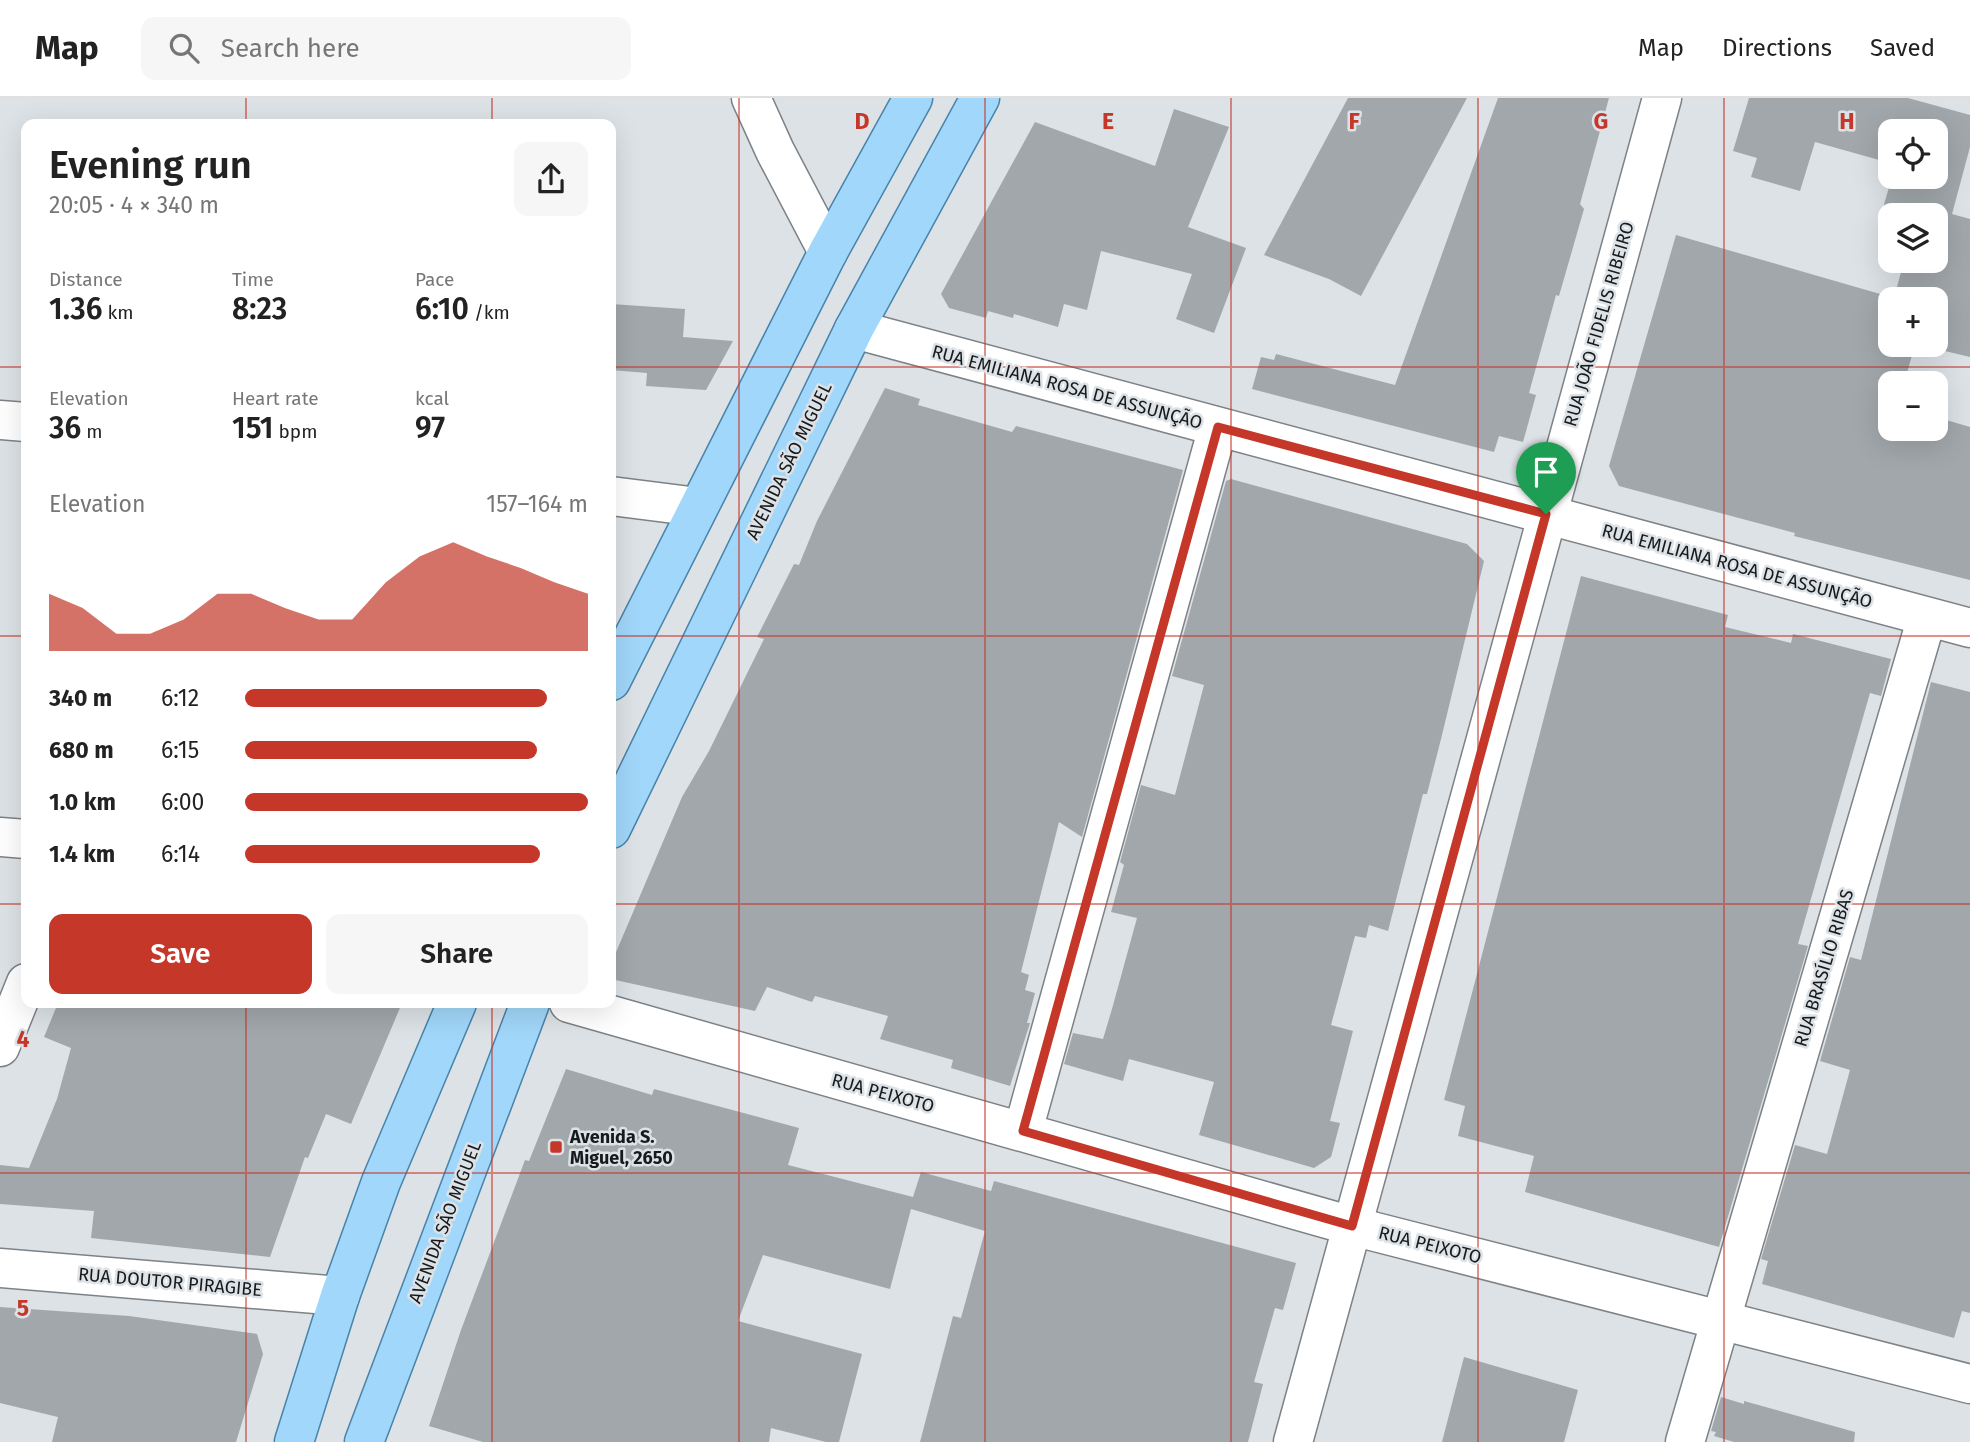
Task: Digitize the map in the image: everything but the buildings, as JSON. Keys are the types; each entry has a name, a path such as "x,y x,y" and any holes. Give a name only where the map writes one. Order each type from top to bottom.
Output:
{"main road":[{"path":"616,671 828,252 913,98"},
{"name":"AVENIDA SÃO MIGUEL","path":"616,820 854,329 980,98"},
{"path":"294,1442 340,1296 381,1182 455,1008"},
{"name":"AVENIDA SÃO MIGUEL","path":"364,1442 528,1008"}],"street":[{"path":"751,98 775,152 828,252"},
{"name":"RUA JOÃO FIDELIS RIBEIRO","path":"1293,1442 1662,98"},
{"name":"RUA EMILIANA ROSA DE ASSUNÇÃO","path":"854,329 1970,628"},
{"path":"0,420 21,422"},
{"path":"1023,1131 1218,427"},
{"path":"616,497 698,508"},
{"name":"RUA BRASÍLIO RIBAS","path":"1685,1442 1927,617"},
{"path":"0,837 21,839"},
{"path":"0,1047 21,995"},
{"name":"RUA PEIXOTO","path":"587,1008 1352,1226 1970,1384"},
{"name":"RUA DOUTOR PIRAGIBE","path":"0,1268 340,1296"}],"place":[{"name":"Avenida S. Miguel, 2650","path":"556,1147"}],"route":[{"path":"1218,427 1546,514 1352,1226 1023,1131 1218,427"}]}
